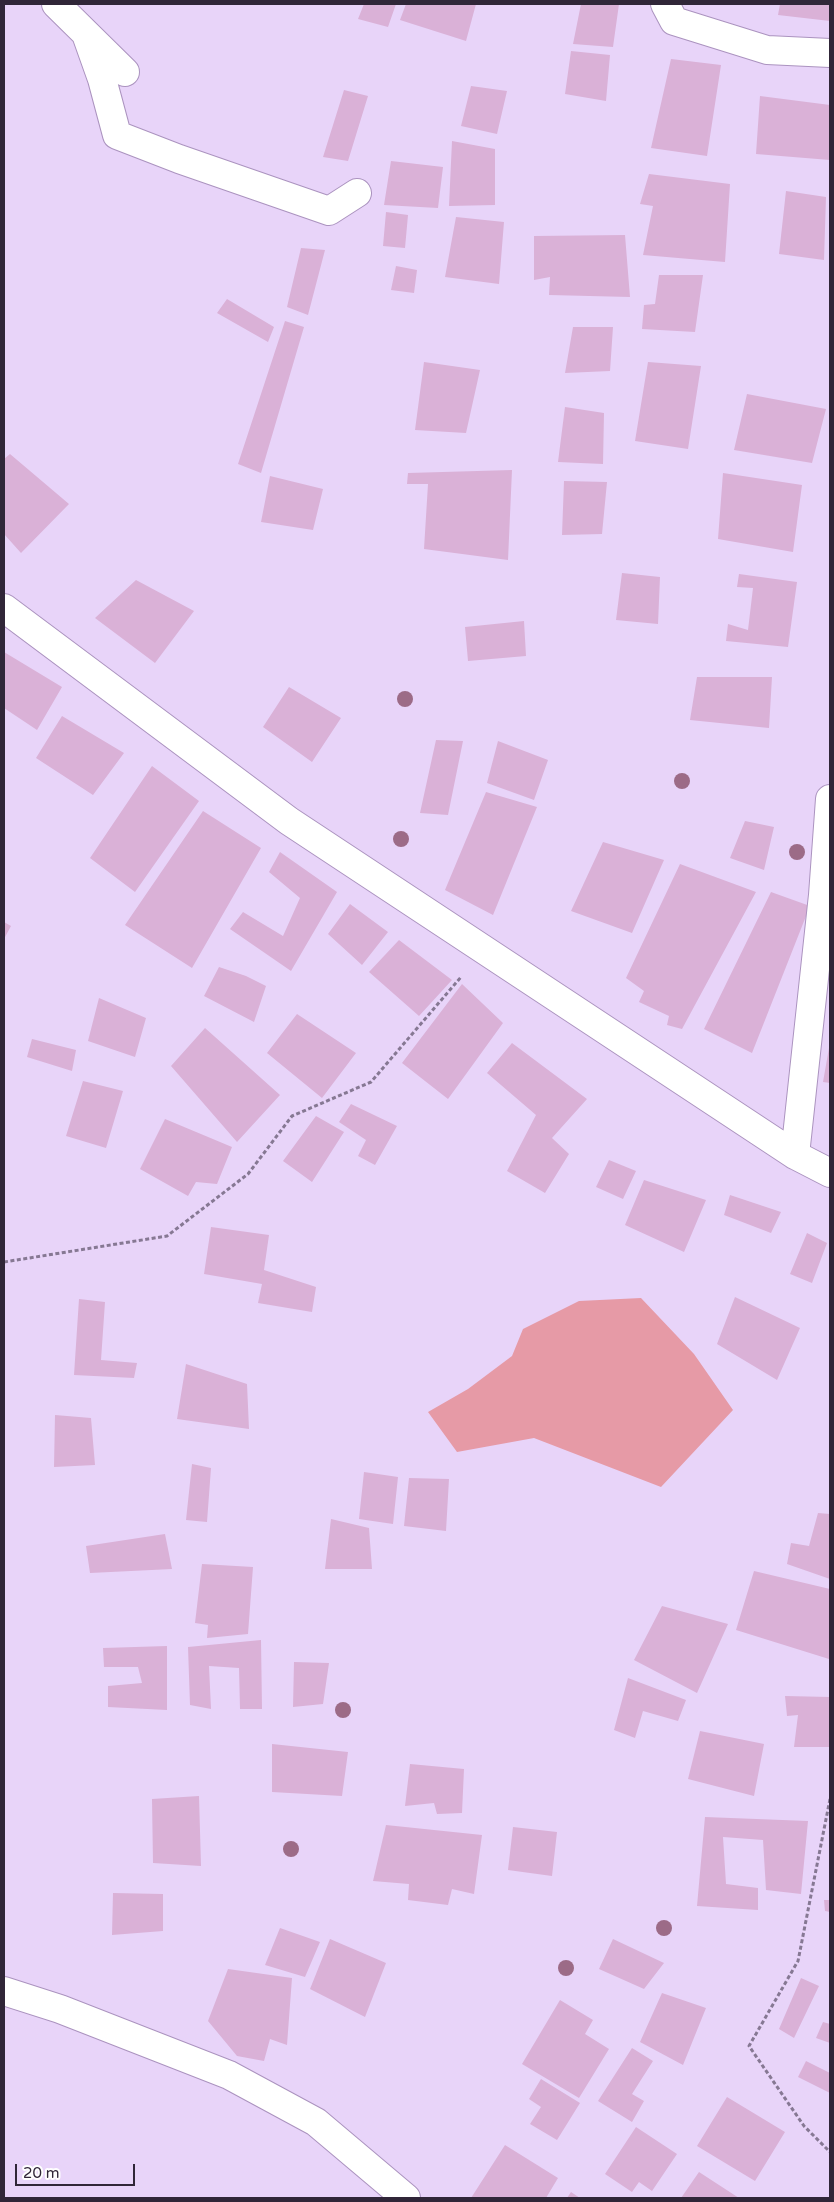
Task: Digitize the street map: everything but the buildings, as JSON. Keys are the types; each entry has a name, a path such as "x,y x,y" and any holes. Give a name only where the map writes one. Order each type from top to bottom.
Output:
{"street":[{"path":"56,4 125,72"},
{"path":"665,4 674,21 767,50 830,53"},
{"path":"86,34 102,79 117,135 188,163 329,211 357,193"},
{"path":"4,608 289,821 795,1155 830,1173"},
{"path":"795,1155 823,895 830,798"},
{"path":"4,1991 60,2009 229,2075 316,2122 406,2198"}],"path":[{"path":"4,1262 167,1236 248,1174 292,1116 371,1082 484,950"},
{"path":"830,1799 798,1961 748,2046 804,2126 830,2152"}],"shaded area":[{"path":"641,1298 694,1354 733,1410 661,1487 534,1438 457,1452 428,1412 468,1389 512,1356 523,1329 579,1301"}]}
